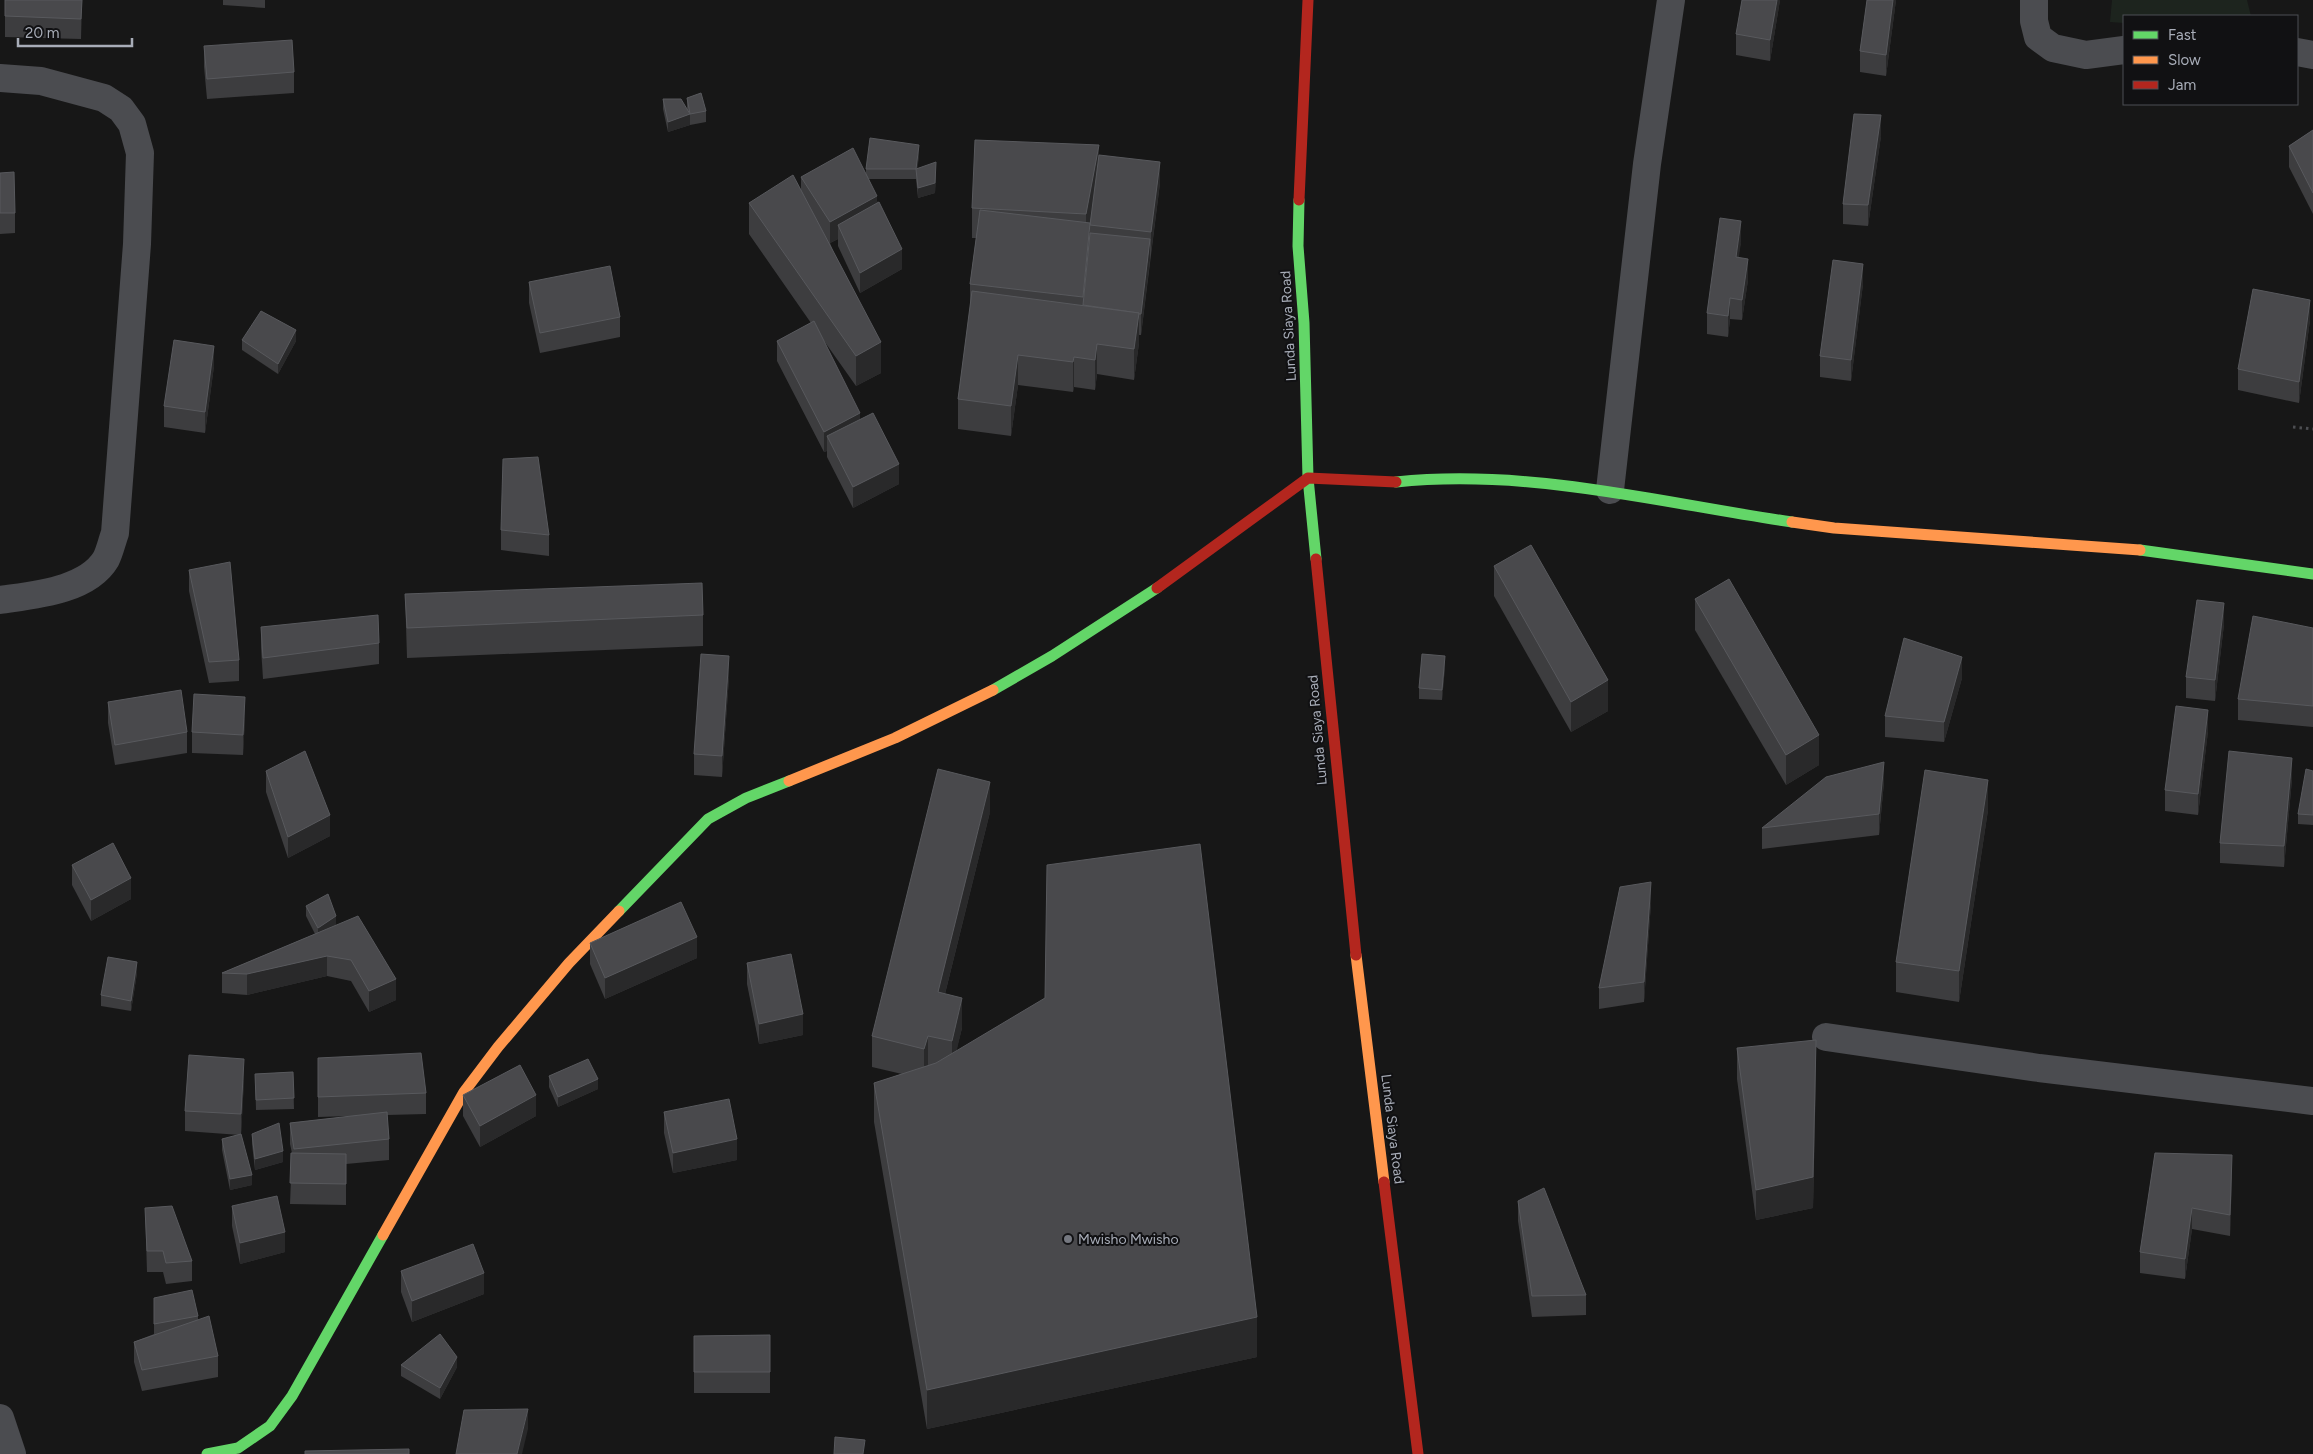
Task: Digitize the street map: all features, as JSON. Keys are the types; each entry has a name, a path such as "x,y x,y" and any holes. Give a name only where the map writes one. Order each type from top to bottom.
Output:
{"street":[{"name":"Lunda Siaya Road","path":"1308,0 1300,157 1298,246 1304,323 1308,478 1350,911 1418,1454"},
{"path":"1610,490 1647,164 1671,0"},
{"path":"2034,0 2034,21 2038,37 2053,48 2086,55 2123,50"},
{"path":"2298,52 2313,55"},
{"path":"0,78 42,82 79,89 104,98 122,109 132,124 140,153 137,244 115,533 106,560 92,573 65,589 0,600"},
{"path":"207,1454 238,1448 270,1426 292,1396 464,1092 498,1047 569,963 708,819 746,798 895,738 984,695 1052,656 1141,599 1308,478 1390,482 1436,478 1510,480 1610,490 1730,513 1834,528 2124,548 2187,555 2313,574"},
{"path":"1826,1037 2039,1068 2313,1101"},
{"path":"0,1418 12,1454"}],"path":[{"path":"2294,427 2313,429"}],"shaded area":[{"path":"2112,0 2247,0 2251,15 2123,15 2123,23 2110,22"}],"building":[{"path":"5,0 82,0 81,19 5,16"},
{"path":"1742,0 1777,0 1770,40 1736,34"},
{"path":"1867,0 1893,0 1886,55 1860,51"},
{"path":"292,40 294,72 207,79 204,46"},
{"path":"701,93 706,111 690,114 687,98"},
{"path":"663,99 681,99 690,114 668,122"},
{"path":"1854,114 1881,115 1868,205 1843,204"},
{"path":"2313,130 2313,193 2289,146"},
{"path":"870,138 919,145 916,169 866,169"},
{"path":"975,140 1099,145 1086,214 972,208"},
{"path":"853,148 877,196 830,222 801,177"},
{"path":"1099,155 1160,162 1151,232 1090,225"},
{"path":"936,162 935,183 918,188 916,169"},
{"path":"14,172 15,213 0,213 0,173"},
{"path":"793,175 881,342 856,356 749,203"},
{"path":"879,202 902,249 860,273 838,225"},
{"path":"980,210 1090,223 1083,297 970,284"},
{"path":"1720,218 1741,221 1736,257 1748,259 1742,300 1730,298 1728,316 1707,313"},
{"path":"1090,233 1150,239 1141,314 1083,305"},
{"path":"1833,260 1863,264 1851,360 1820,356"},
{"path":"610,266 620,317 540,333 529,282"},
{"path":"2253,289 2310,300 2299,382 2238,369"},
{"path":"972,291 1139,313 1134,349 1097,344 1095,360 1074,357 1073,362 1018,355 1011,406 958,399"},
{"path":"261,311 296,330 278,364 242,340"},
{"path":"814,321 860,413 824,432 777,341"},
{"path":"174,340 214,346 205,412 164,406"},
{"path":"873,413 899,464 853,487 827,436"},
{"path":"538,457 549,535 501,530 503,459"},
{"path":"1531,545 1608,680 1571,702 1494,566"},
{"path":"230,562 239,660 209,662 189,570"},
{"path":"1729,579 1819,735 1786,755 1695,599"},
{"path":"702,583 703,615 407,628 405,594"},
{"path":"2197,600 2224,603 2215,680 2186,677"},
{"path":"378,615 379,643 263,658 261,627"},
{"path":"2253,616 2313,628 2313,706 2238,699"},
{"path":"1904,638 1962,657 1944,722 1885,716"},
{"path":"701,654 729,656 722,756 694,754"},
{"path":"1422,654 1445,656 1442,690 1419,688"},
{"path":"181,690 187,732 115,745 108,702"},
{"path":"194,694 245,697 243,735 192,732"},
{"path":"2176,706 2208,710 2198,794 2165,790"},
{"path":"305,751 330,815 288,837 266,771"},
{"path":"2229,751 2292,758 2284,846 2220,843"},
{"path":"1884,762 1879,814 1762,828 1826,777"},
{"path":"938,769 990,782 938,992 962,998 952,1041 928,1036 924,1049 872,1036"},
{"path":"2306,769 2313,771 2313,815 2298,814"},
{"path":"1925,770 1988,780 1959,971 1896,962"},
{"path":"113,843 131,878 91,900 72,865"},
{"name":"Mwisho Mwisho","path":"1200,844 1257,1317 927,1390 874,1083 936,1063 1045,998 1047,865"},
{"path":"1651,882 1644,982 1599,988 1620,887"},
{"path":"328,894 336,916 318,928 306,906"},
{"path":"681,902 697,937 605,978 590,943"},
{"path":"358,916 396,979 369,991 351,960 327,956 247,974 222,973"},
{"path":"791,954 803,1014 759,1024 747,963"},
{"path":"108,957 137,962 131,1001 101,995"},
{"path":"1816,1040 1813,1177 1756,1190 1737,1048"},
{"path":"421,1053 426,1093 318,1097 318,1058"},
{"path":"189,1055 244,1059 241,1114 185,1111"},
{"path":"588,1059 598,1079 558,1097 549,1076"},
{"path":"520,1065 536,1095 480,1126 463,1095"},
{"path":"293,1072 294,1098 256,1100 255,1074"},
{"path":"729,1099 737,1139 673,1153 664,1112"},
{"path":"387,1112 389,1139 294,1149 290,1123"},
{"path":"279,1123 283,1151 255,1159 252,1134"},
{"path":"241,1134 252,1175 230,1179 222,1139"},
{"path":"291,1153 346,1154 346,1184 290,1183"},
{"path":"2155,1153 2232,1155 2230,1215 2192,1208 2185,1259 2140,1252"},
{"path":"1544,1188 1586,1295 1532,1296 1518,1201"},
{"path":"277,1196 285,1232 240,1243 232,1206"},
{"path":"172,1206 192,1261 166,1263 163,1251 147,1251 145,1208"},
{"path":"473,1244 484,1273 412,1301 401,1271"},
{"path":"192,1290 198,1316 154,1324 154,1298"},
{"path":"209,1316 218,1356 142,1370 134,1342"},
{"path":"440,1334 457,1357 440,1388 401,1365"},
{"path":"770,1335 770,1372 694,1372 694,1336"},
{"path":"528,1409 517,1454 456,1454 464,1410"},
{"path":"835,1437 865,1440 863,1454 834,1454"},
{"path":"409,1449 409,1454 305,1454 305,1451"}],"traffic: fast":[{"path":"1299,200 1298,246 1304,323 1308,478 1316,559"},
{"path":"1396,482 1446,479 1545,483 1644,497 1792,522"},
{"path":"2140,550 2313,574"},
{"path":"993,690 1052,656 1157,588"},
{"path":"619,911 708,819 746,798 789,781"},
{"path":"207,1454 238,1448 270,1426 292,1396 383,1235"}],"traffic: slow":[{"path":"1792,522 1834,528 2140,550"},
{"path":"789,781 895,738 993,690"},
{"path":"383,1235 464,1092 498,1047 569,963 619,911"},
{"path":"1356,955 1384,1182"}],"traffic: jam":[{"path":"1299,200 1308,0"},
{"path":"1157,588 1308,478 1396,482"},
{"path":"1316,559 1356,955"},
{"path":"1384,1182 1418,1454"}],"place":[{"name":"Mwisho Mwisho","path":"1068,1239"}]}
